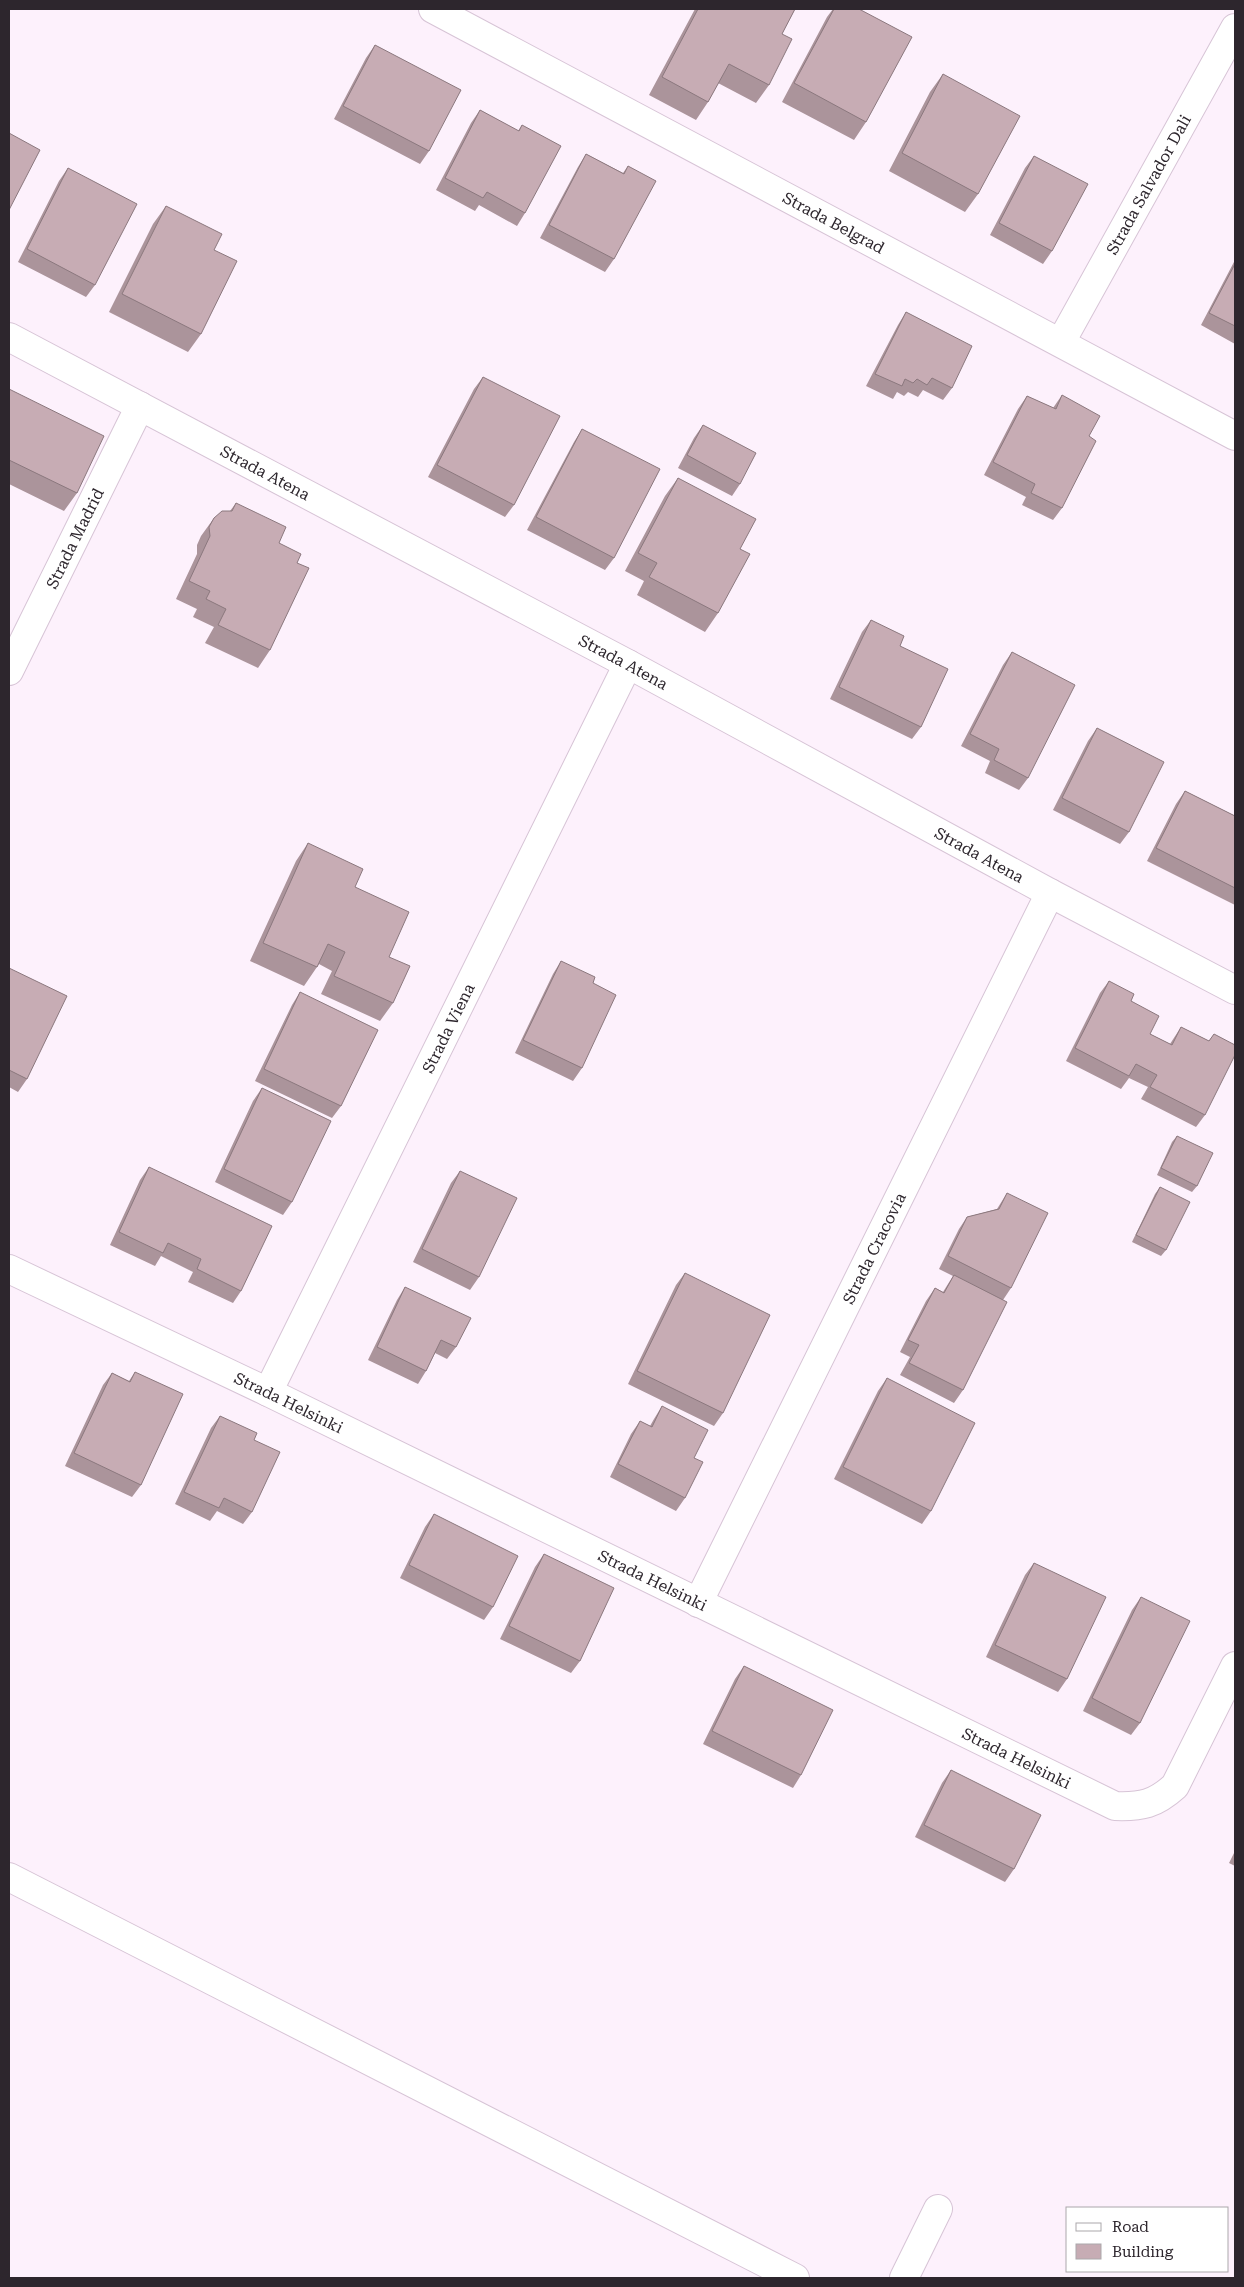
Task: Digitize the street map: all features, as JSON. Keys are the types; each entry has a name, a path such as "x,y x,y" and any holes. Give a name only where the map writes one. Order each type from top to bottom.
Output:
{"street":[{"name":"Strada Belgrad","path":"433,9 1235,436"},
{"name":"Strada Salvador Dali","path":"1061,342 1235,28"},
{"name":"Strada Atena","path":"9,337 628,664 1050,893 1235,990"},
{"name":"Strada Madrid","path":"9,671 140,406"},
{"name":"Strada Viena","path":"268,1392 628,664"},
{"name":"Strada Cracovia","path":"698,1603 1050,893"},
{"name":"Strada Helsinki","path":"9,1269 268,1392 1115,1806 1137,1807 1160,1799 1175,1786 1235,1666"},
{"path":"9,1877 795,2278"},
{"path":"904,2278 938,2209"}],"building":[{"path":"698,9 795,9 782,34 792,39 769,85 729,64 708,102 662,77"},
{"path":"834,9 859,9 912,37 866,122 794,83"},
{"path":"375,45 461,90 429,151 343,106"},
{"path":"943,74 1020,116 978,194 902,153"},
{"path":"480,110 519,131 522,125 561,146 525,213 487,192 483,198 445,178"},
{"path":"9,133 40,150 9,210"},
{"path":"586,154 624,174 628,166 656,181 614,259 549,225"},
{"path":"1034,156 1088,184 1052,251 999,223"},
{"path":"68,168 137,204 95,285 27,249"},
{"path":"166,206 222,234 214,250 237,261 201,334 122,294"},
{"path":"1235,264 1235,326 1209,313"},
{"path":"906,312 972,346 952,388 932,378 927,385 917,379 913,383 905,379 902,386 875,374"},
{"path":"483,377 560,416 514,505 437,465"},
{"path":"9,389 104,436 77,493 9,460"},
{"path":"1062,395 1100,416 1089,436 1096,441 1062,508 1031,493 1035,484 993,462 1027,396 1056,409"},
{"path":"703,425 756,453 740,484 687,455"},
{"path":"582,429 660,469 614,558 536,517"},
{"path":"678,478 756,519 740,549 750,554 718,613 649,577 657,563 638,553"},
{"path":"236,503 286,527 279,543 301,554 297,563 309,568 270,650 218,625 226,609 206,599 210,591 189,581 210,536 209,527 214,518 222,511 232,511"},
{"path":"871,620 904,636 900,646 948,669 921,727 839,687"},
{"path":"1012,652 1075,685 1028,778 994,760 999,749 970,734"},
{"path":"1097,728 1164,762 1129,832 1062,798"},
{"path":"1185,791 1235,816 1235,888 1156,848"},
{"path":"308,843 363,869 355,887 409,912 389,957 410,966 393,1003 334,976 345,952 328,944 317,967 263,943"},
{"path":"561,961 595,977 593,983 616,995 582,1068 523,1040"},
{"path":"9,968 67,996 27,1079 9,1070"},
{"path":"1109,981 1134,994 1131,1001 1159,1016 1150,1034 1172,1045 1181,1027 1209,1041 1214,1034 1235,1045 1235,1055 1205,1115 1150,1087 1157,1075 1136,1064 1129,1076 1075,1048"},
{"path":"300,992 378,1030 341,1106 264,1069"},
{"path":"262,1088 331,1121 292,1202 224,1169"},
{"path":"1177,1136 1213,1153 1197,1186 1161,1168"},
{"path":"149,1167 272,1226 241,1291 197,1269 201,1259 168,1243 163,1253 119,1232"},
{"path":"460,1171 517,1198 479,1277 422,1249"},
{"path":"1160,1187 1190,1202 1166,1250 1136,1235"},
{"path":"1007,1193 1048,1213 1011,1288 948,1256 967,1217 999,1209"},
{"path":"685,1273 770,1315 723,1413 637,1371"},
{"path":"954,1275 1007,1302 963,1390 909,1363 919,1345 908,1340 935,1288 944,1293"},
{"path":"405,1287 471,1318 456,1347 441,1340 426,1371 377,1347"},
{"path":"135,1372 183,1394 141,1485 74,1453 112,1373 130,1382"},
{"path":"887,1378 975,1423 931,1511 843,1467"},
{"path":"662,1406 708,1430 694,1458 703,1462 685,1498 618,1464 640,1421 652,1427"},
{"path":"220,1416 257,1433 254,1440 280,1452 252,1512 224,1498 219,1508 184,1492"},
{"path":"434,1514 518,1556 493,1607 409,1565"},
{"path":"544,1554 614,1588 580,1661 509,1626"},
{"path":"1034,1563 1106,1597 1067,1679 995,1645"},
{"path":"1141,1597 1190,1621 1140,1723 1092,1698"},
{"path":"744,1666 833,1710 801,1775 712,1731"},
{"path":"951,1770 1041,1815 1014,1869 924,1825"}]}
